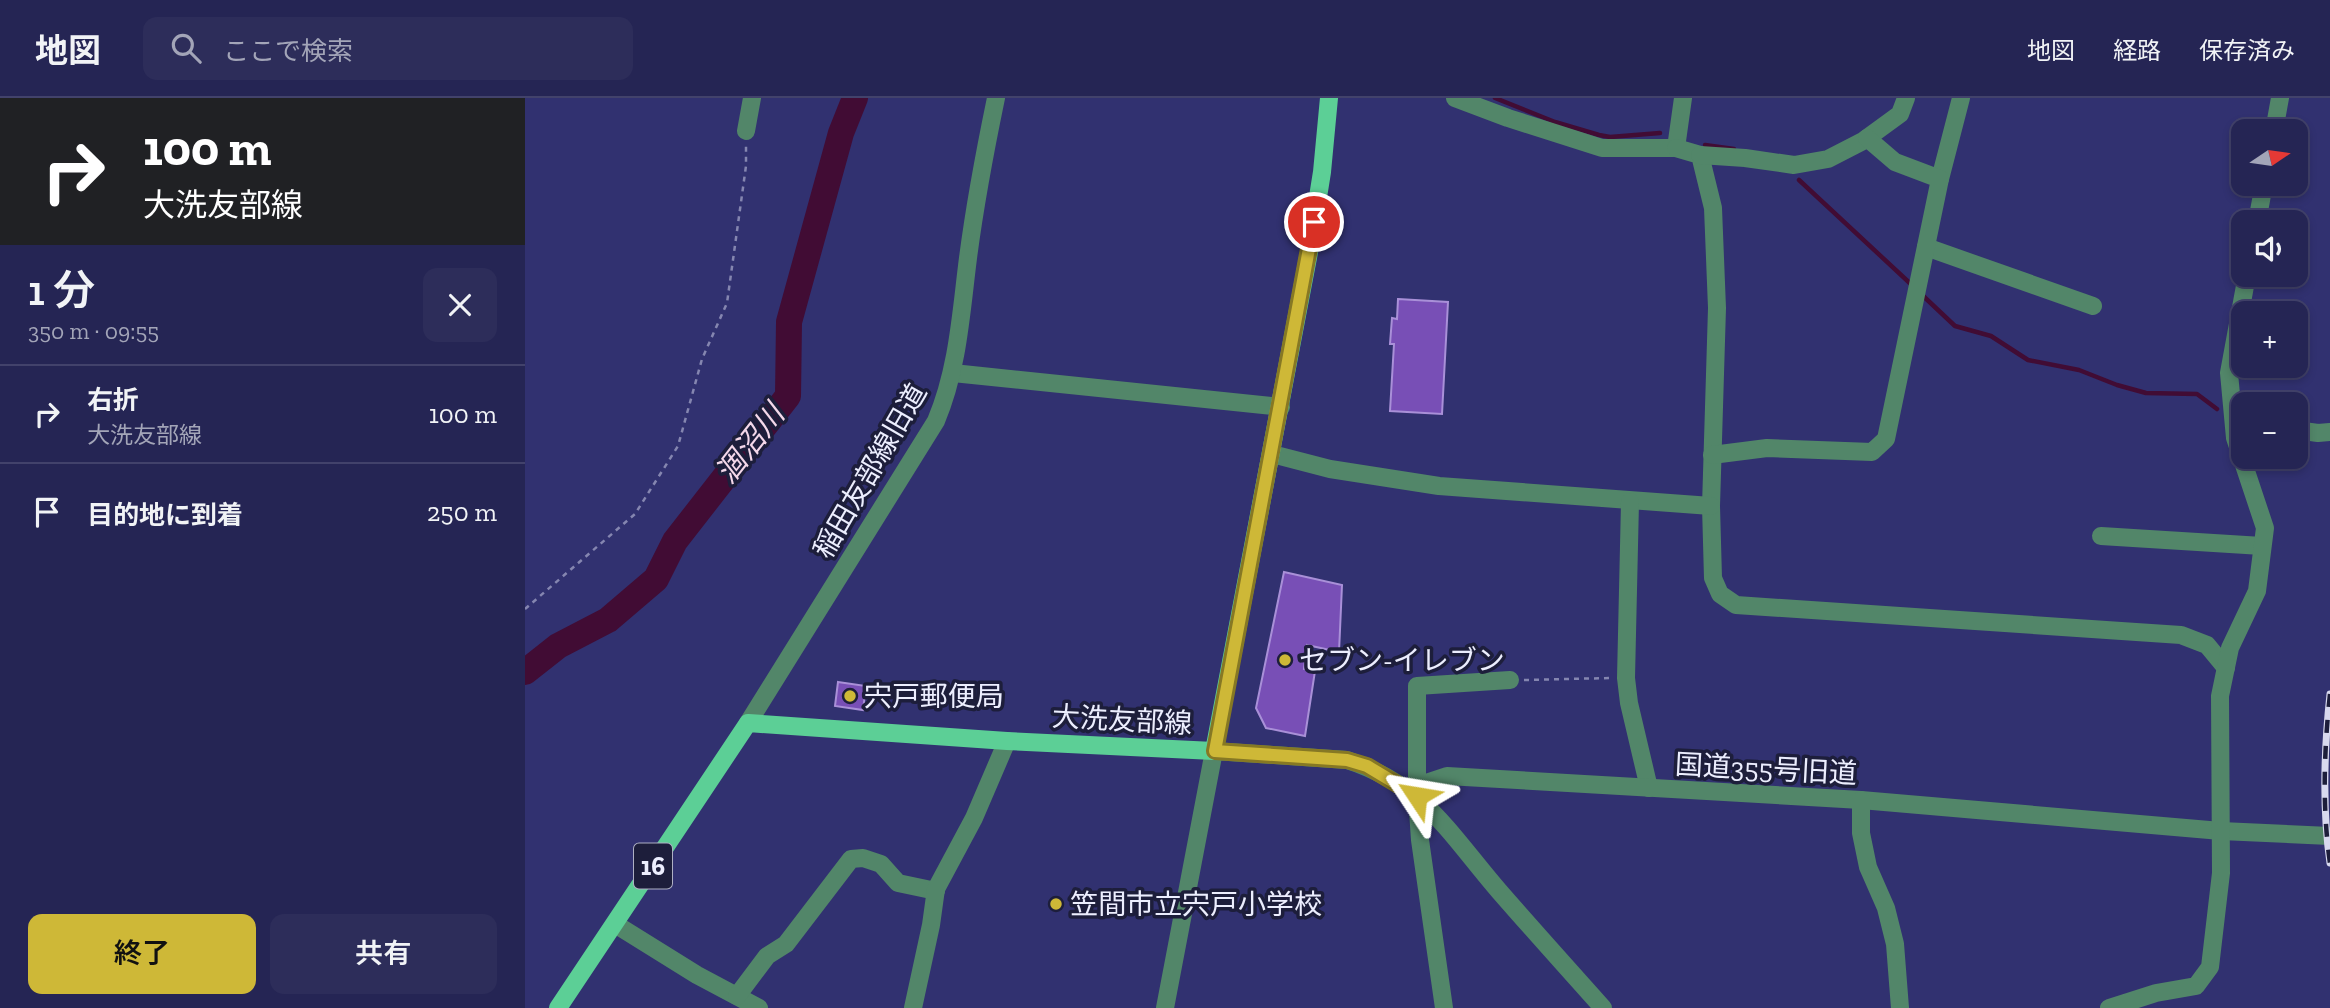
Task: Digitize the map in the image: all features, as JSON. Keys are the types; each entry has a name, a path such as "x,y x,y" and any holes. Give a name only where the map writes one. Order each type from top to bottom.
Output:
{"main road":[{"name":"大洗友部線","path":"748,723 1007,741 1215,751 1310,247 1322,172 1329,98"},
{"name":"16","path":"558,1008 748,723"}],"street":[{"path":"746,131 752,98"},
{"name":"稲田友部線旧道","path":"748,723 936,421 953,373 973,223 996,98"},
{"path":"1455,98 1602,148 1677,148 1700,155 1794,165 1828,159 1867,138 1900,114 1906,98"},
{"path":"1677,148 1683,98"},
{"path":"1712,455 1767,448 1872,452 1887,439 1940,179 1961,98"},
{"path":"2276,119 2280,98"},
{"path":"1867,138 1895,162 1940,179"},
{"path":"1700,155 1713,208 1717,308 1711,506 1713,578 1720,594 1736,605 2181,635 2207,645 2226,668"},
{"path":"1926,247 2093,306"},
{"path":"2233,392 2229,373 2245,287"},
{"path":"953,373 1280,407"},
{"path":"2308,432 2330,432"},
{"path":"1272,454 1392,480 1630,502 1711,506"},
{"path":"2109,1008 2156,993 2196,986 2210,967 2221,873 2220,696 2230,648 2257,591 2265,528 2245,469"},
{"path":"1630,502 1626,678 1629,703 1649,788"},
{"path":"2101,536 2262,546"},
{"path":"1444,1008 1420,840 1417,796 1417,686 1510,680"},
{"path":"913,1008 936,891 974,818 1007,741"},
{"path":"1165,1008 1215,751 1347,760 1377,772 1417,796 1603,1008"},
{"name":"国道355号旧道","path":"1417,796 1429,782 1447,776 1861,800 2221,831 2330,836"},
{"path":"1861,800 1861,833 1868,867 1886,908 1895,944 1900,1008"},
{"path":"737,996 767,956 786,944 851,859 863,858 881,864 898,883 936,891"},
{"path":"615,924 697,975 759,1008"}],"path":[{"path":"525,609 635,514 678,446 702,359 727,303 746,166 746,131"},
{"path":"1510,680 1626,678"}],"building":[{"path":"1398,299 1448,302 1442,414 1390,411 1394,344 1390,344 1392,318 1397,319"},
{"name":"セブン-イレブン","path":"1284,572 1342,585 1339,652 1307,645 1304,669 1315,671 1305,736 1266,728 1256,708"},
{"path":"838,682 866,686 863,710 835,706"}],"waterway":[{"name":"涸沼川","path":"525,672 558,646 608,620 656,579 675,541 788,396 789,322 841,133 855,98"},
{"path":"1495,98 1555,122 1599,135 1610,137 1660,133"},
{"path":"1705,145 1734,149"},
{"path":"1799,180 1914,287"},
{"path":"1920,293 1955,326 1991,336 2028,360 2079,370 2146,393 2197,394 2217,409"}],"railway":[{"path":"2330,694 2325,778 2330,863"}],"place":[{"name":"セブン-イレブン","path":"1285,660"},
{"name":"宍戸郵便局","path":"850,696"},
{"name":"笠間市立宍戸小学校","path":"1056,904"}],"route":[{"path":"1314,222 1215,751 1347,760 1367,766 1417,796"}]}
